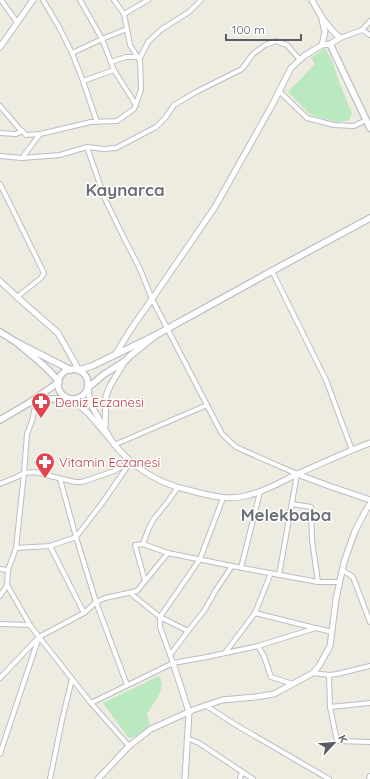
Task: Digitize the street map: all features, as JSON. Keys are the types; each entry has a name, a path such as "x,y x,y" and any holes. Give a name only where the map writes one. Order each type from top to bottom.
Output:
{"main road":[{"path":"330,44 370,128"},
{"path":"71,399 65,397 60,390 60,377 67,371 79,370 92,366 168,329 370,218"},
{"path":"0,332 16,342 71,370"},
{"path":"29,403 50,399 71,399 84,395 88,388 125,361 156,335"},
{"path":"16,342 45,365 59,382"},
{"path":"79,370 87,379 88,388"},
{"path":"0,420 29,403 59,382"}],"street":[{"path":"1,0 16,22"},
{"path":"0,47 16,22 33,0"},
{"path":"43,0 72,53 84,82 97,122"},
{"path":"80,0 102,39 114,70 136,105"},
{"path":"114,0 124,14 130,45 141,63"},
{"path":"136,0 139,5"},
{"path":"124,14 148,0"},
{"path":"0,106 26,135 40,134 91,122 117,121 134,110 136,105 141,90 140,58 148,42 162,28 190,12 201,0"},
{"path":"312,0 321,17 340,38"},
{"path":"321,17 325,32 322,45"},
{"path":"115,355 130,328 152,299 215,207 291,68 304,56 322,45 330,44 340,38 362,30 370,21"},
{"path":"72,53 127,29"},
{"path":"362,30 370,35"},
{"path":"0,156 22,158 60,155 87,147 104,149 116,148 156,127 166,118 174,105 242,69 253,54 265,45 276,41 287,46 300,60"},
{"path":"111,62 126,57 137,57"},
{"path":"84,82 114,70"},
{"path":"279,91 307,118 334,125 354,126 366,120"},
{"path":"0,133 16,134 22,131"},
{"path":"22,158 40,134"},
{"path":"87,147 105,199 140,270 152,299 222,434 236,447 297,474 370,500"},
{"path":"0,184 44,273 41,278 17,298"},
{"path":"272,271 326,380 352,450"},
{"path":"0,281 17,298 58,333 79,370"},
{"path":"105,428 106,396 110,386 125,361"},
{"path":"88,388 90,403 112,442"},
{"path":"71,399 88,413 131,462 146,473 165,483 223,498 248,496 260,492 297,474 370,443"},
{"path":"0,596 7,585 8,570 16,548 27,434 36,402"},
{"path":"112,442 207,405"},
{"path":"0,484 24,473 34,472 74,482 85,481 114,471 131,462"},
{"path":"16,548 50,546 76,537 131,462"},
{"path":"279,575 297,474"},
{"path":"60,479 96,602 127,685"},
{"path":"143,544 153,520 178,487"},
{"path":"240,568 260,492"},
{"path":"184,779 188,712 160,627 160,617 200,559 223,498"},
{"path":"292,504 311,507 312,540 318,582"},
{"path":"98,779 129,746 152,729 188,712 222,700 274,694 313,673 319,666 330,646 344,562 355,530 370,504"},
{"path":"145,581 135,545 143,544 168,552 240,568 318,582 340,582"},
{"path":"50,546 84,613"},
{"path":"0,678 39,637 84,613 96,602 105,598 136,591 168,552"},
{"path":"170,655 204,611 232,566"},
{"path":"0,569 8,570"},
{"path":"342,570 353,577 370,622"},
{"path":"225,653 255,613 271,573"},
{"path":"7,585 30,625 39,637 91,703 129,746"},
{"path":"130,593 160,617 188,631"},
{"path":"255,613 332,632"},
{"path":"0,624 30,625"},
{"path":"91,703 173,663 258,646 316,628"},
{"path":"0,754 1,746 39,637"},
{"path":"258,646 264,656 271,677 294,684"},
{"path":"313,673 329,675 370,666"},
{"path":"329,675 330,707 337,741 370,742"},
{"path":"50,779 72,679"},
{"path":"330,707 370,703"},
{"path":"205,705 242,729 329,779"},
{"path":"187,738 199,743 253,779"},
{"path":"240,779 242,772"}],"green space":[{"path":"325,48 333,63 352,113 349,120 338,122 311,115 288,92 315,64 311,58"},
{"path":"159,676 162,683 160,693 147,714 150,725 132,738 128,737 103,703"}],"place":[{"name":"Deniz Eczanesi","path":"41,419"},
{"name":"Vitamin Eczanesi","path":"45,479"}],"district":[{"name":"Kaynarca","path":"125,189"},
{"name":"Melekbaba","path":"286,514"}]}
